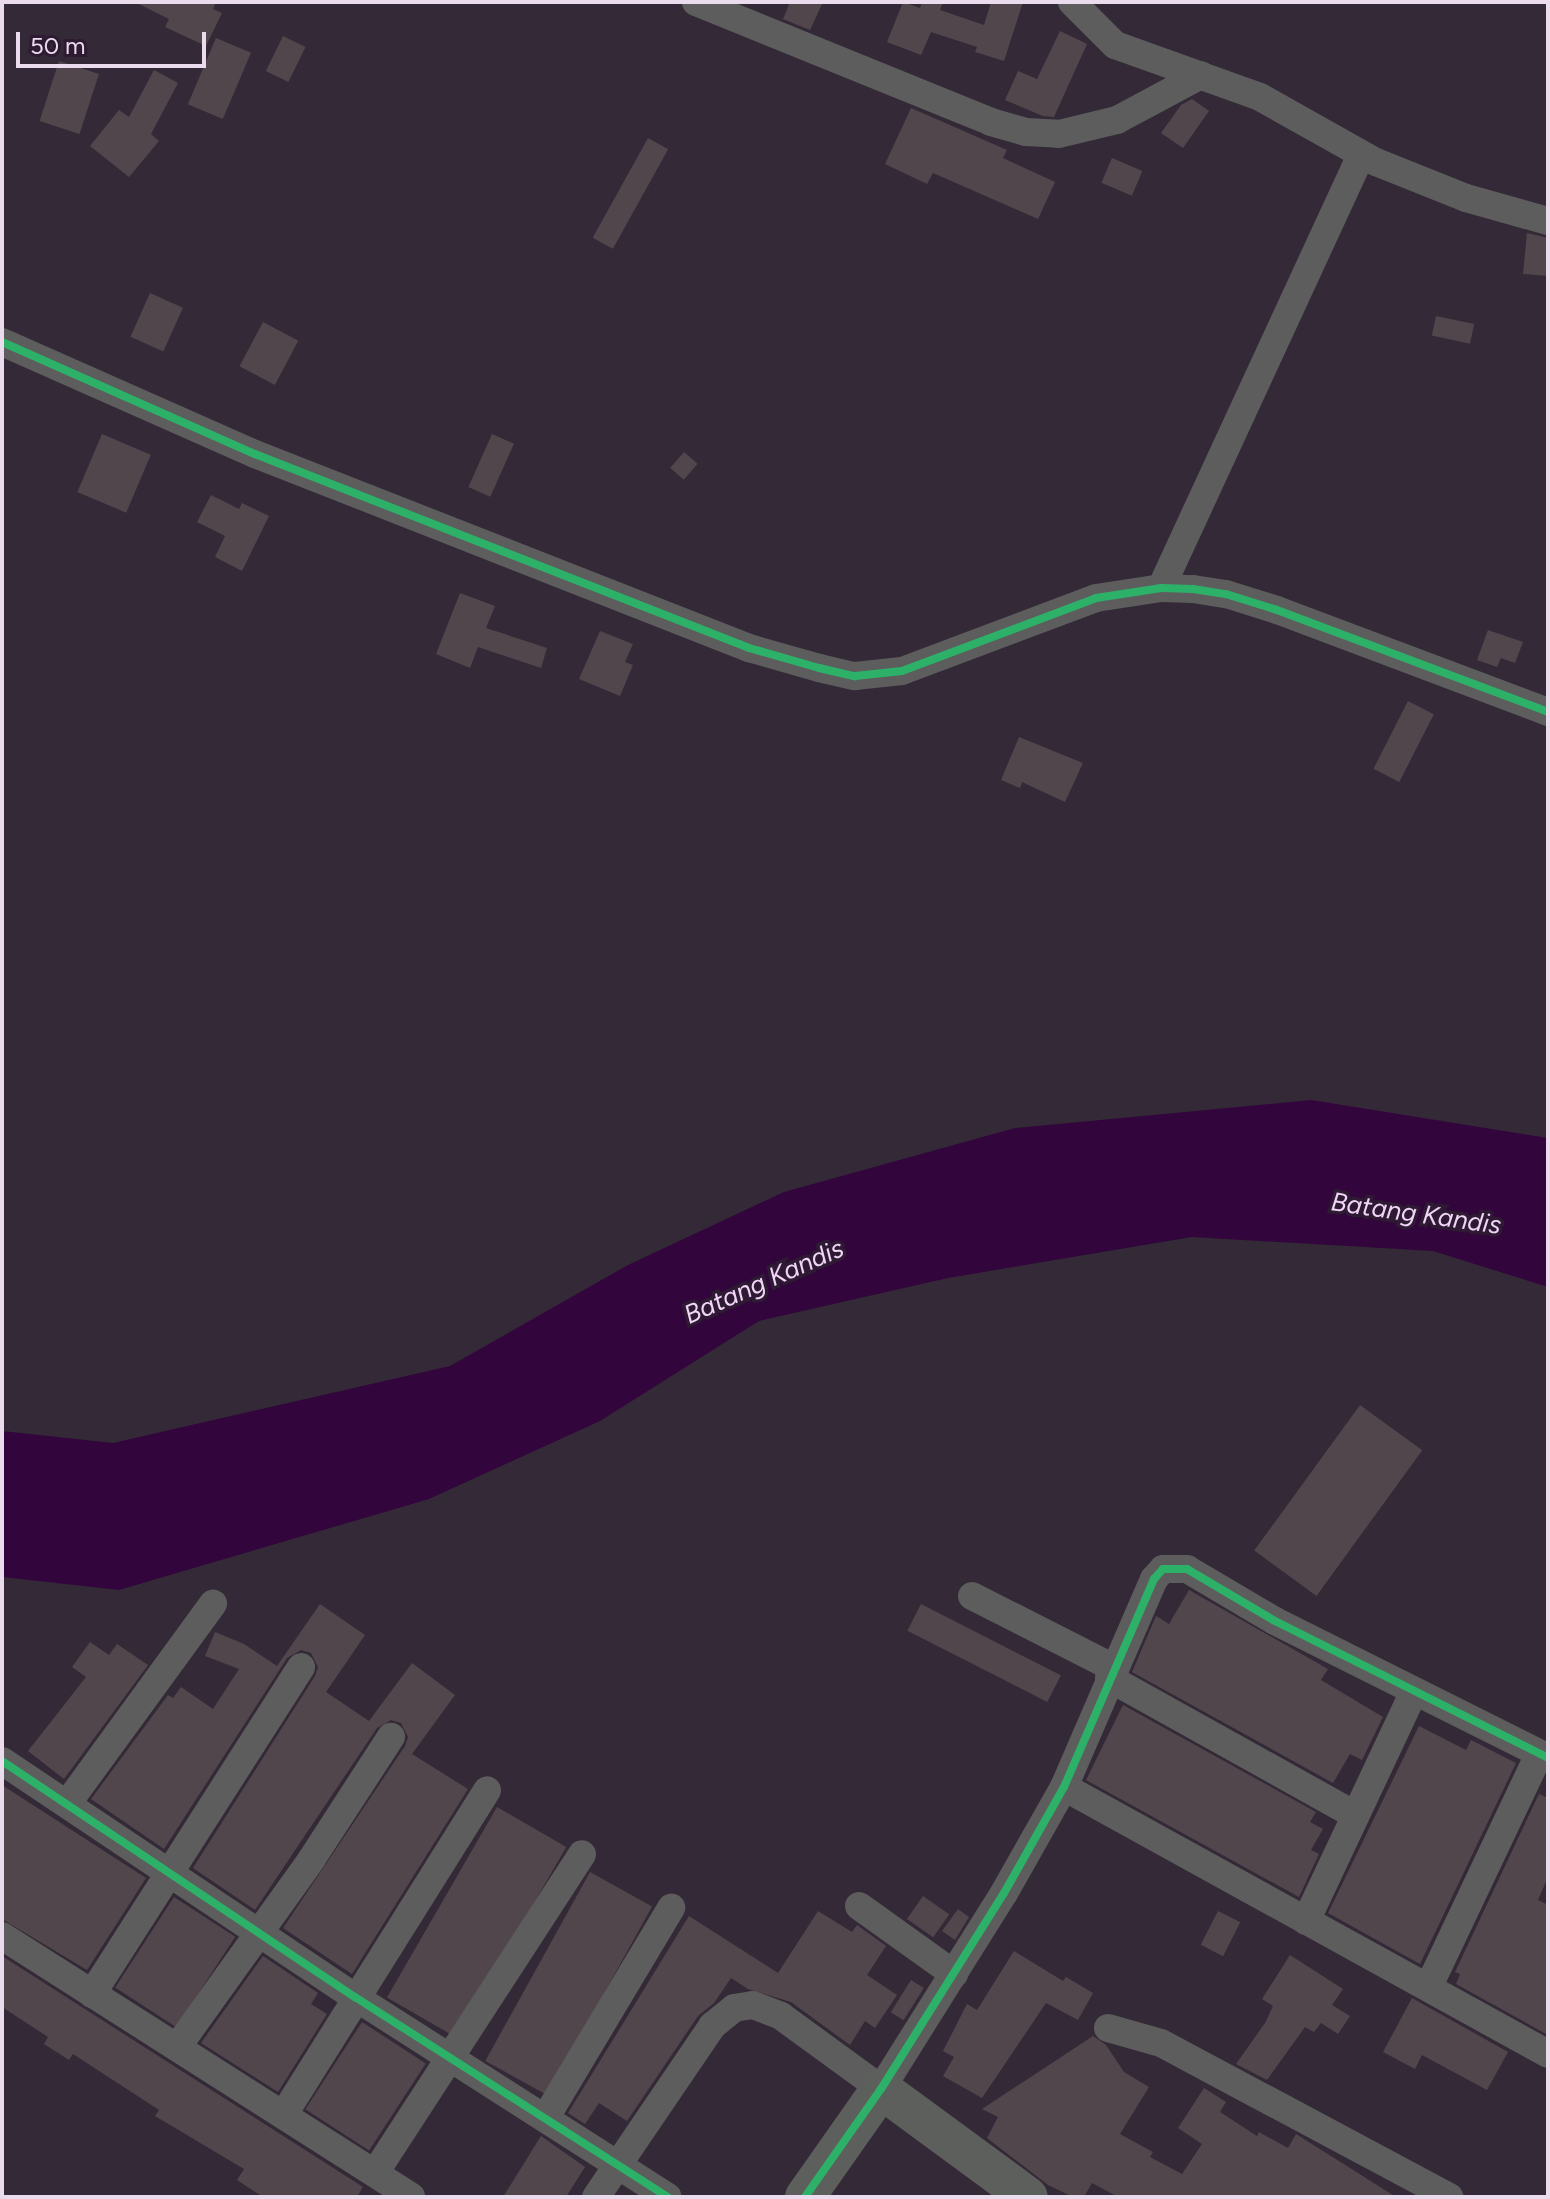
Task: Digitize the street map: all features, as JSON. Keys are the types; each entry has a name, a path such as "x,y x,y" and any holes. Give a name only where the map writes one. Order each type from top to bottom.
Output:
{"street":[{"path":"696,2 991,122 1026,132 1059,134 1117,120 1201,75"},
{"path":"1072,2 1115,45 1260,97 1361,156 1466,198 1548,221"},
{"path":"1161,588 1361,156"},
{"path":"2,342 255,454 749,648 855,676 902,671 1096,598 1161,588 1226,594 1277,610 1548,712"},
{"path":"805,2197 881,2089 954,1974 1064,1787 1154,1579 1163,1569 1174,1566 1187,1569 1275,1621 1544,1756 1429,1986"},
{"path":"972,1596 1112,1673 1355,1815"},
{"path":"67,1804 213,1604"},
{"path":"92,1994 301,1667"},
{"path":"1306,1921 1414,1692"},
{"path":"178,2046 391,1737"},
{"path":"2,1761 355,1997 668,2197"},
{"path":"1064,1787 1548,2054"},
{"path":"284,2114 487,1790"},
{"path":"375,2173 582,1854"},
{"path":"859,1906 954,1974"},
{"path":"546,2117 671,1908"},
{"path":"2,1936 411,2197"},
{"path":"596,2197 712,2026 734,2008 753,2005 781,2016 1028,2197"},
{"path":"1108,2028 1161,2043 1450,2197"}],"water":[{"name":"Batang Kandis","path":"1311,1100 1548,1138 1548,1287 1433,1251 1192,1237 948,1278 759,1321 600,1421 429,1499 119,1590 2,1577 2,1431 113,1443 450,1366 628,1265 784,1192 1015,1128"}],"building":[{"path":"135,2 216,2 213,9 222,13 206,46 165,27 169,19"},
{"path":"790,2 823,2 810,30 783,19"},
{"path":"903,2 920,8 922,2 943,2 940,10 984,25 991,2 1023,2 1004,61 975,52 977,47 931,32 921,55 887,42"},
{"path":"1060,31 1087,44 1054,117 1043,116 1005,100 1018,71 1037,79"},
{"path":"283,36 305,47 288,82 266,71"},
{"path":"216,38 251,53 223,119 188,104"},
{"path":"59,61 99,74 79,134 40,121"},
{"path":"154,70 178,83 151,134 159,141 129,177 90,146 119,110 129,117"},
{"path":"1192,99 1209,111 1183,148 1161,133 1181,105"},
{"path":"911,108 1007,150 1003,158 1055,182 1038,219 933,173 927,184 885,164"},
{"path":"648,138 668,149 613,249 593,238"},
{"path":"1112,158 1142,171 1132,196 1101,183"},
{"path":"1527,233 1548,238 1548,276 1523,274"},
{"path":"150,293 183,308 163,351 130,337"},
{"path":"1436,316 1474,324 1470,344 1432,336"},
{"path":"263,322 298,341 275,385 240,366"},
{"path":"102,434 151,455 126,513 77,492"},
{"path":"492,434 514,444 490,497 468,487"},
{"path":"684,452 698,464 684,480 670,468"},
{"path":"211,495 239,509 242,503 269,516 242,571 215,557 225,536 197,522"},
{"path":"460,593 495,606 486,628 547,648 541,668 478,647 470,668 436,654"},
{"path":"1488,630 1523,642 1515,663 1501,658 1497,667 1477,660"},
{"path":"600,631 633,644 625,662 633,665 620,696 579,679"},
{"path":"1408,701 1434,714 1399,782 1373,769"},
{"path":"1019,737 1083,763 1065,802 1022,782 1020,788 1001,780"},
{"path":"1360,1405 1422,1450 1316,1596 1254,1551"},
{"path":"1189,1590 1328,1669 1321,1680 1383,1717 1362,1760 1350,1754 1333,1783 1132,1672 1156,1616 1169,1624"},
{"path":"320,1604 365,1635 326,1692 369,1721 412,1663 455,1695 412,1754 468,1789 352,1974 283,1928 405,1746 408,1737 401,1723 391,1720 377,1728 255,1910 193,1868 315,1676 318,1667 311,1653 301,1650 287,1658 164,1849 91,1799 168,1695 173,1698 181,1687 213,1709 239,1669 205,1656 215,1632 244,1644 277,1666"},
{"path":"921,1604 1061,1675 1047,1702 907,1631"},
{"path":"90,1642 109,1655 117,1644 148,1665 64,1779 28,1751 86,1677 72,1667"},
{"path":"1123,1705 1316,1812 1310,1822 1323,1829 1311,1850 1319,1854 1299,1897 1086,1780"},
{"path":"1419,1726 1466,1750 1471,1740 1516,1763 1420,1964 1328,1913"},
{"path":"2,1785 146,1878 87,1970 2,1919"},
{"path":"1539,1794 1548,1798 1548,1877 1538,1900 1548,1905 1548,2035 1456,1984 1460,1974 1455,1972"},
{"path":"497,1807 566,1847 456,2038 387,1998"},
{"path":"590,1872 652,1906 547,2095 485,2061"},
{"path":"923,1896 949,1914 933,1937 907,1919"},
{"path":"174,1897 235,1937 176,2027 115,1988"},
{"path":"958,1909 969,1917 955,1940 942,1931"},
{"path":"818,1911 852,1932 857,1925 886,1946 867,1975 897,1995 875,2028 865,2021 850,2045 791,2002 748,1989 731,1978 714,2003 698,2016 627,2121 599,2103 585,2124 568,2113 689,1916 778,1973"},
{"path":"1218,1911 1240,1922 1223,1956 1201,1945"},
{"path":"1014,1951 1063,1981 1066,1977 1093,1993 1078,2020 1046,2003 982,2098 943,2076 954,2057 943,2051 967,2004 977,2010"},
{"path":"1290,1955 1343,1989 1332,2005 1350,2016 1338,2034 1321,2023 1314,2032 1305,2027 1267,2080 1236,2064 1265,2023 1273,2006 1262,1999"},
{"path":"2,1956 363,2187 357,2197 263,2197 237,2180 244,2169 155,2116 159,2110 73,2054 69,2060 44,2044 48,2037 2,2007"},
{"path":"263,1956 318,1993 311,2004 327,2014 278,2092 201,2043"},
{"path":"911,1980 924,1988 904,2020 891,2012"},
{"path":"1412,1998 1508,2052 1487,2090 1422,2055 1415,2069 1383,2052"},
{"path":"362,2022 426,2063 369,2151 305,2109"},
{"path":"1093,2036 1106,2045 1124,2072 1149,2087 1120,2134 1153,2152 1150,2157 1182,2174 1202,2144 1178,2128 1204,2088 1226,2102 1220,2112 1257,2136 1259,2132 1288,2148 1296,2134 1396,2197 1118,2197 1092,2183 1084,2197 1073,2197 1048,2185 987,2138 998,2117 982,2109"},
{"path":"541,2136 585,2167 566,2197 503,2197"}],"cycle path":[{"path":"2,342 255,454 749,648 819,668 855,676 902,671 1096,598 1161,588 1193,589 1226,594 1277,610 1548,712"},
{"path":"805,2197 881,2089 1004,1893 1064,1787 1154,1579 1163,1569 1187,1569 1275,1621 1548,1758"},
{"path":"2,1761 355,1997 668,2197"}]}
